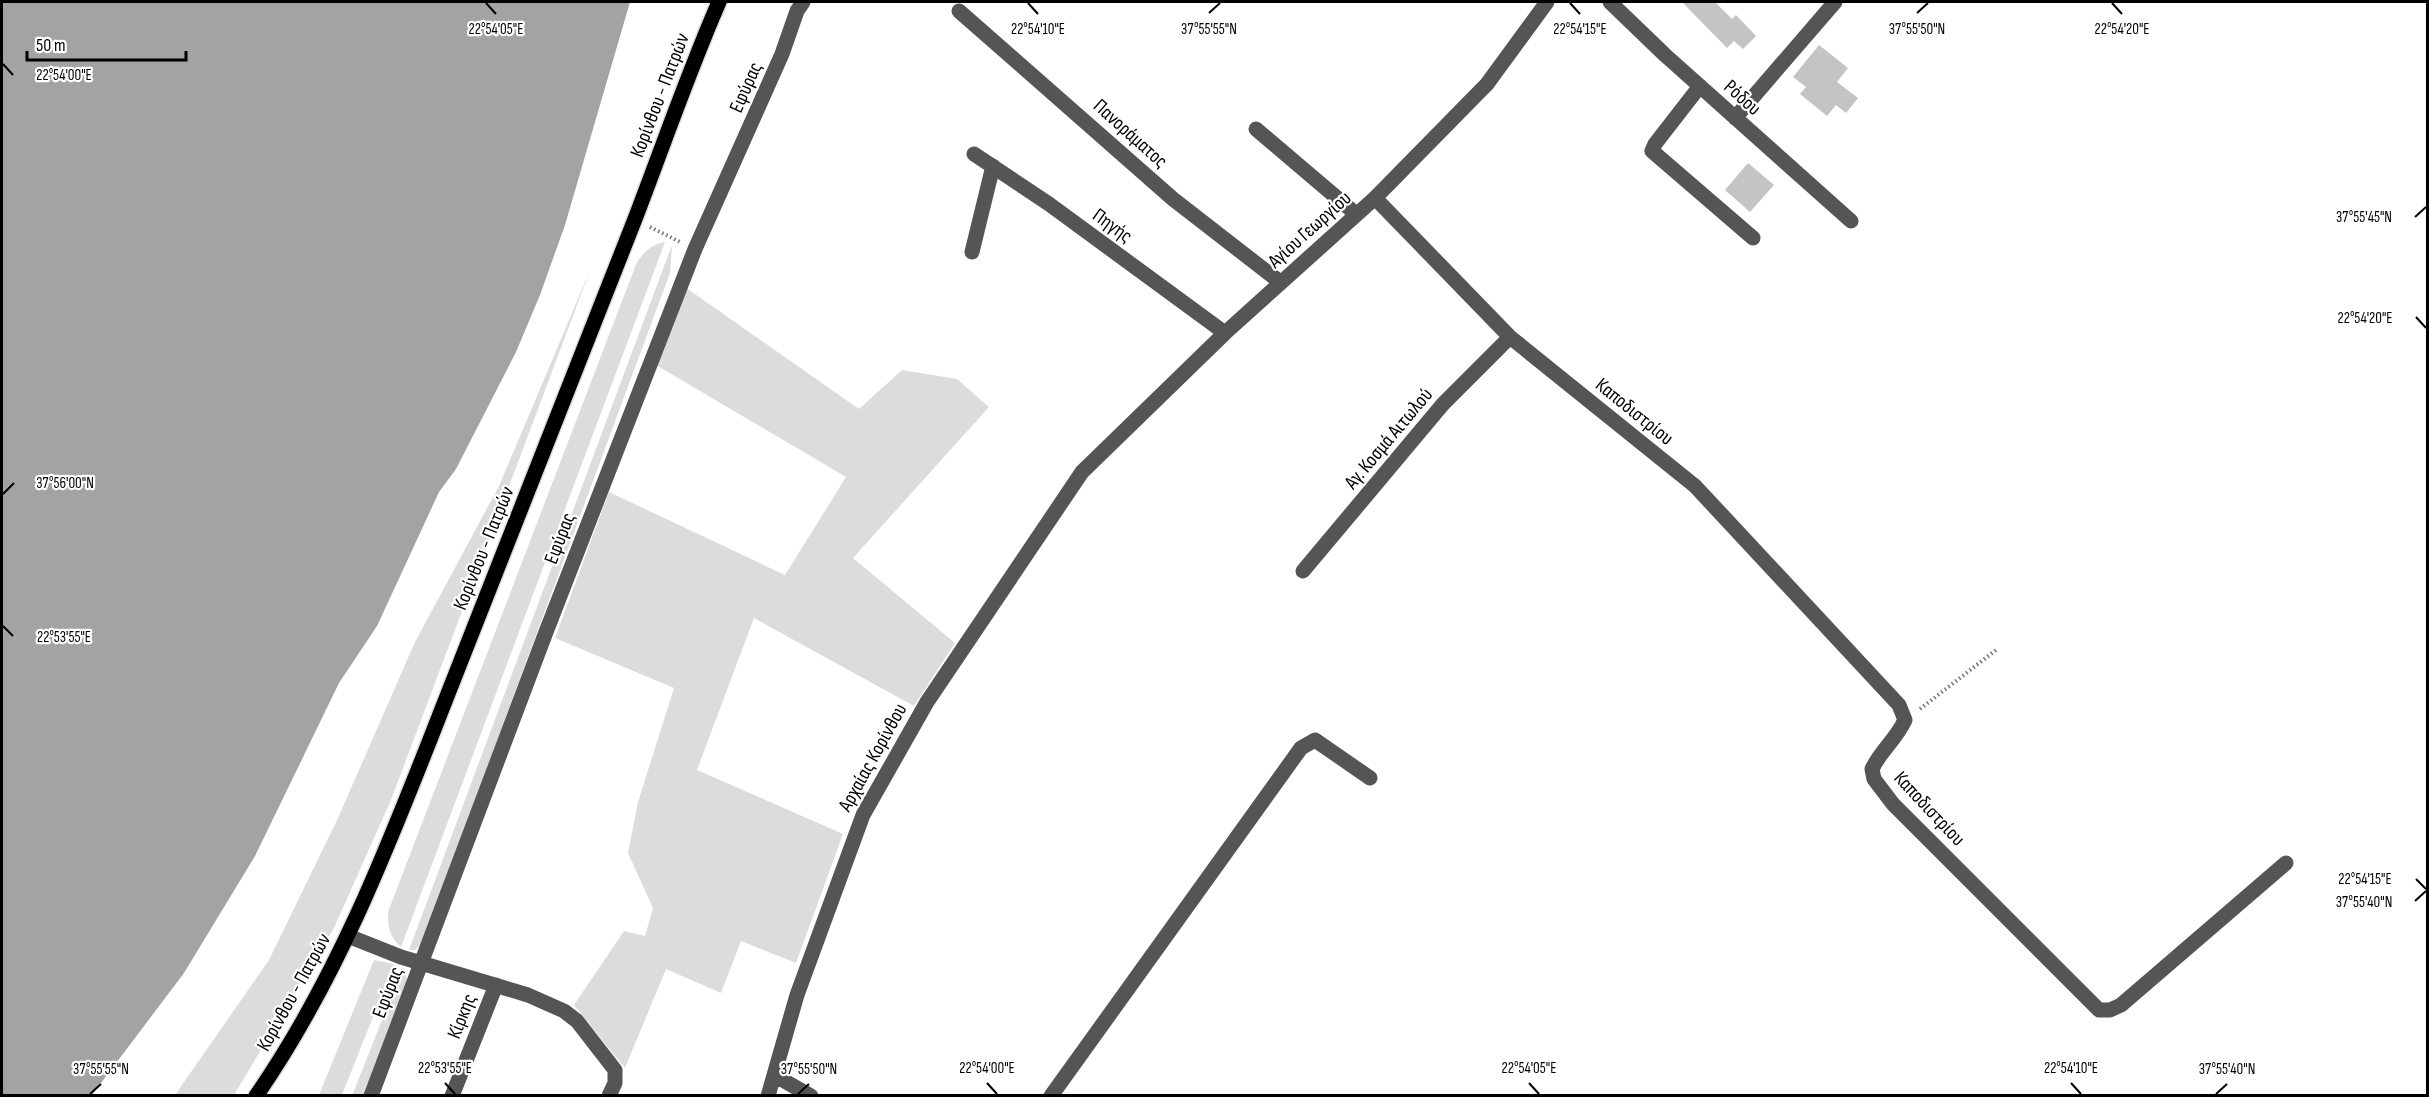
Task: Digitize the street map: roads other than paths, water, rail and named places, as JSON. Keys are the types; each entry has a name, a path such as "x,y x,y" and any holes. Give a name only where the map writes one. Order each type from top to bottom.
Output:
{"main road":[{"name":"Κορίνθου - Πατρών","path":"256,1095 309,1011 348,936 403,808 635,218 699,47 719,2"}],"street":[{"name":"Εφύρας","path":"371,1095 550,621 695,249 783,54 797,11 803,2"},
{"name":"Αγίου Γεωργίου","path":"1082,472 1225,333 1376,198 1487,84 1547,2"},
{"name":"Ρόδου","path":"1610,2 1851,221"},
{"path":"1735,118 1835,2"},
{"name":"Πανοράματος","path":"959,11 1173,198 1280,282"},
{"path":"1700,86 1652,151 1753,238"},
{"path":"1256,129 1356,214"},
{"name":"Πηγής","path":"974,154 1096,238 1225,333"},
{"path":"972,252 993,166"},
{"name":"Καποδιστρίου","path":"1376,198 1510,337 1695,486 1899,705 1905,720 1897,737 1876,760 1872,769 1874,779 1893,804 2099,1010 2110,1010 2121,1005 2286,863"},
{"name":"Αγ. Κοσμά Αιτωλού","path":"1303,572 1443,404 1510,337"},
{"name":"Αρχαίας Κορίνθου","path":"768,1095 797,995 854,834 863,815 927,702 1082,472"},
{"path":"1052,1095 1301,748 1315,740 1370,778"},
{"path":"348,936 421,963 496,985 564,1011 577,1021 615,1070 615,1083 609,1095"},
{"name":"Κίρκης","path":"452,1095 496,985"},
{"path":"774,1075 811,1095"}]}
